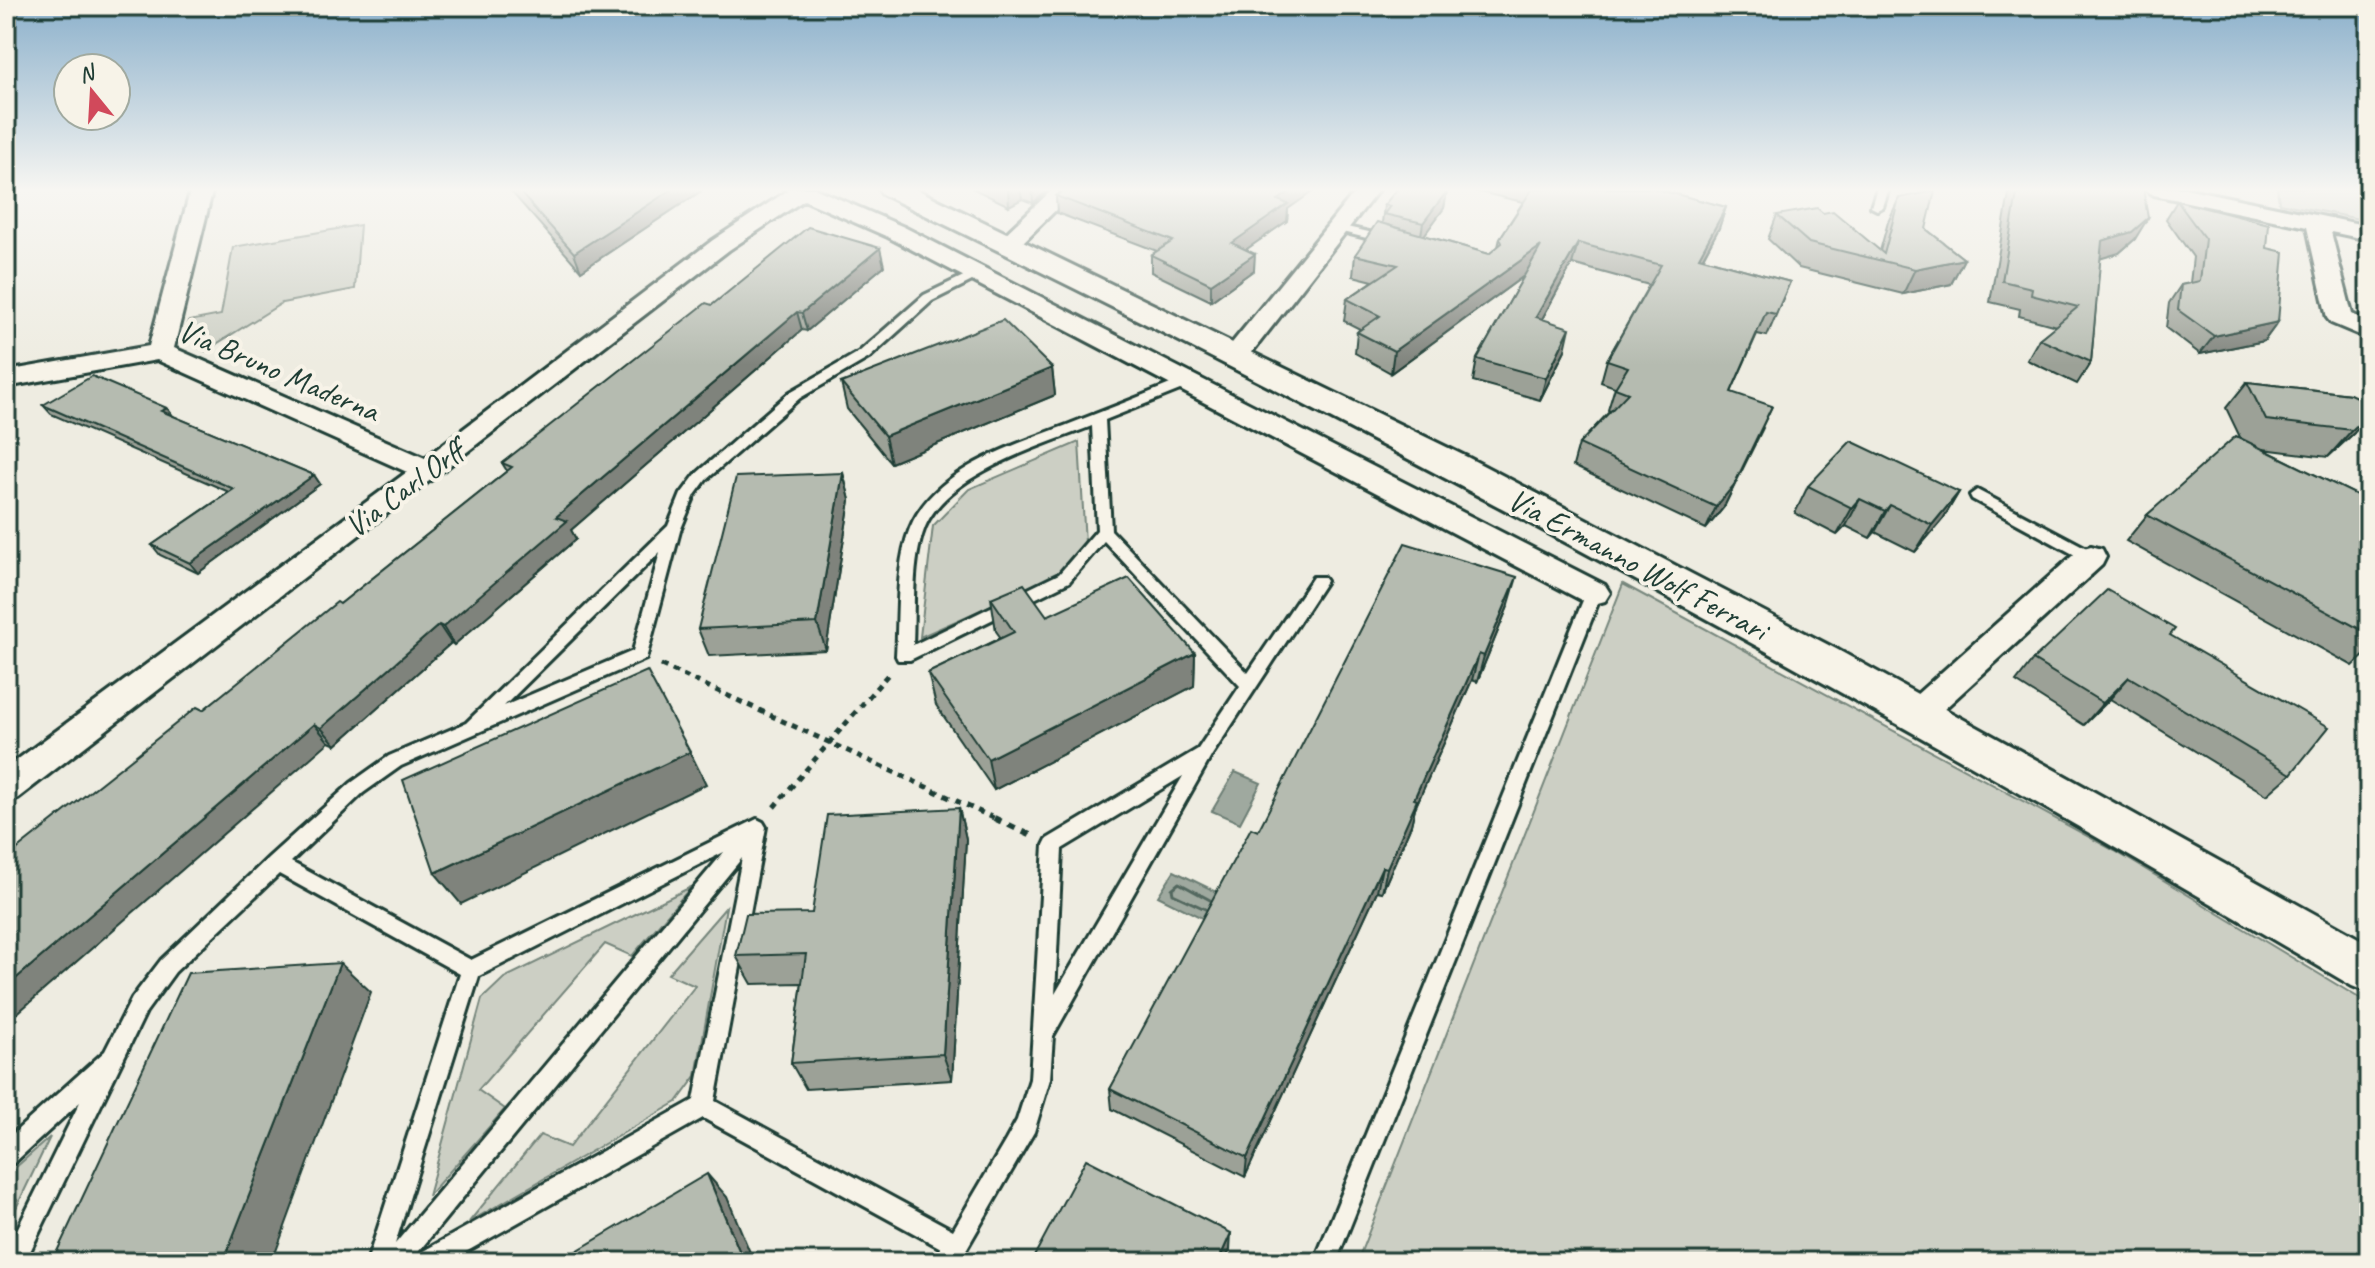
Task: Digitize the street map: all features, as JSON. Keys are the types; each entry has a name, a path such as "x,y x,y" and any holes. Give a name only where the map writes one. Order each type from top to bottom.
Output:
{"street":[{"path":"160,352 187,247"},
{"name":"Via Carl Orff","path":"6,788 718,247"},
{"name":"Via Ermanno Wolf Ferrari","path":"924,247 1594,593"},
{"name":"Via Ermanno Wolf Ferrari","path":"1015,247 1237,354 1561,522 1918,713 2369,970"},
{"path":"1237,354 1323,247"},
{"path":"2323,247 2340,318 2369,331"},
{"name":"Via Bruno Maderna","path":"6,379 160,352 428,470"},
{"path":"1918,713 2091,557"}],"lane":[{"path":"13,1262 112,1058 156,979 276,863 382,768 640,655 674,529 688,494 701,477 795,395 864,355 928,298 976,274"},
{"path":"904,656 915,539 921,520 932,504 971,472 1185,383"},
{"path":"1098,418 1104,531 1249,685"},
{"path":"1977,495 2091,557"},
{"path":"472,728 674,529"},
{"path":"904,656 1064,578 1104,531"},
{"path":"1044,1032 1204,754 1318,581"},
{"path":"1325,1262 1594,593"},
{"path":"703,1106 951,1253 1026,1124 1040,1079 1053,845 1204,754"},
{"path":"378,1262 471,970 757,827"},
{"path":"426,1262 703,1106 757,827"},
{"path":"395,1262 757,827"},
{"path":"276,863 471,970"},
{"path":"6,1155 112,1058"}],"path":[{"path":"640,655 1053,845"},
{"path":"757,827 904,656"}],"shaded area":[{"path":"233,247 358,247 355,289 282,303 205,351 190,339 189,321 221,315"},
{"path":"1079,442 1085,543 1059,575 920,637 933,526 969,489"},
{"path":"1623,584 2115,851 2369,1004 2369,1262 1357,1262"},
{"path":"691,887 632,956 605,944 478,1090 505,1109 428,1196 482,999 504,978"},
{"path":"726,907 696,1076 677,1102 469,1222 540,1135 569,1147 695,986 668,974"},
{"path":"50,1137 6,1229 6,1210 17,1200 6,1190 6,1176"}],"water":[{"path":"1235,772 1261,783 1240,823 1212,811"},
{"path":"1174,871 1223,895 1208,921 1158,896"}],"building":[{"path":"569,247 583,247 574,253"},
{"path":"783,247 880,248 802,313 797,312 556,517 567,521 443,627 439,625 321,728 314,724 6,987 6,858 197,707 203,710 337,602 340,604 512,467 502,463 706,303 712,305"},
{"path":"1163,247 1241,247 1255,254 1211,284 1151,255"},
{"path":"1360,247 1465,247 1489,254 1497,247 1539,247 1394,351 1357,332 1380,316 1347,299 1398,265 1355,255"},
{"path":"1540,247 1576,247 1536,317 1570,328 1546,378 1477,359"},
{"path":"1594,247 1704,247 1699,257 1790,282 1776,314 1766,312 1731,392 1772,406 1734,485 1716,507 1579,444 1628,393 1615,388 1628,367 1607,360 1661,265"},
{"path":"1826,247 1876,247 1884,254 1886,247 1949,247 1964,259 1915,269"},
{"path":"2008,247 2101,247 2091,362 2039,339 2078,307 2031,295 2032,288 2002,281"},
{"path":"2204,247 2267,247 2284,252 2278,322 2214,336 2178,310 2181,285 2200,281"},
{"path":"1003,320 1052,368 885,436 841,383"},
{"path":"92,376 167,408 161,411 314,475 190,563 152,545 234,489 43,405"},
{"path":"2247,382 2350,394 2369,403 2369,414 2352,430 2266,420"},
{"path":"2236,436 2369,501 2369,634 2147,515"},
{"path":"1851,441 1959,492 1932,525 1890,505 1885,511 1860,499 1852,508 1808,486"},
{"path":"843,473 817,623 698,629 736,477"},
{"path":"1405,543 1517,577 1484,656 1479,654 1414,799 1417,800 1387,868 1382,867 1247,1158 1110,1089 1251,828 1258,831"},
{"path":"1129,578 1195,653 988,759 928,673 1014,632 991,598 1024,584 1047,616"},
{"path":"2107,590 2175,629 2170,635 2329,727 2291,774 2129,677 2103,703 2033,660"},
{"path":"647,671 690,752 435,873 403,780"},
{"path":"959,808 943,1054 791,1063 806,954 736,956 746,914 812,913 827,815"},
{"path":"340,963 223,1262 52,1262 188,973"},
{"path":"1086,1159 1231,1233 1218,1262 1031,1262"},
{"path":"707,1174 744,1262 558,1262"}]}
